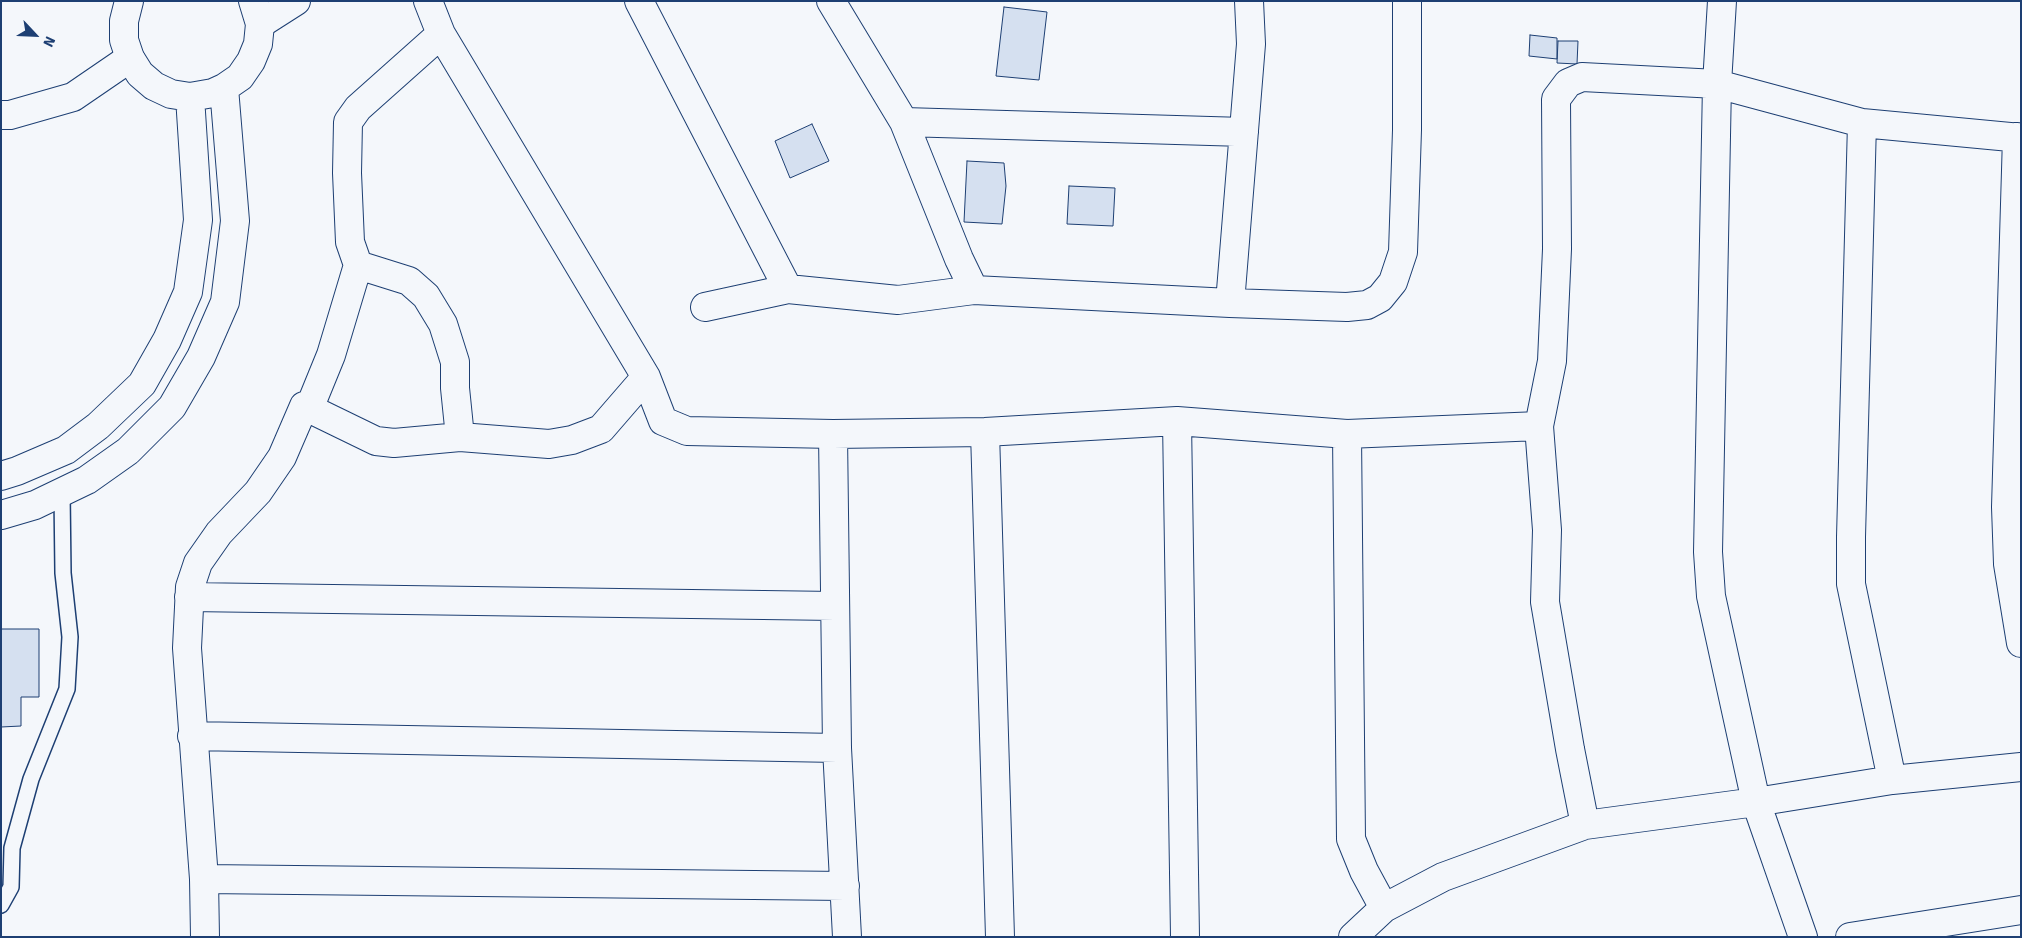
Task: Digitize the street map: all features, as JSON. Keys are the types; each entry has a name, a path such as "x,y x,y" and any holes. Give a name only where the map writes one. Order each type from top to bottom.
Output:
{"street":[{"path":"129,1 124,21 124,40 130,58 140,74 154,86 172,94 190,97 213,93 240,77 251,61 258,44 257,13 296,1"},
{"path":"428,1 441,34 646,377 663,421 686,431 833,434 985,432 1177,421 1347,434 1538,426"},
{"path":"639,1 788,289"},
{"path":"832,1 904,122 959,259 974,290"},
{"path":"1230,303 1252,44 1249,1"},
{"path":"705,307 788,289 898,300 974,290 1230,303 1347,307 1367,305 1380,298 1393,282 1403,252 1407,130 1407,1"},
{"path":"1722,1 1717,84 1708,552 1710,596 1756,802 1803,937"},
{"path":"304,406 311,404 331,355 358,265 350,242 347,173 348,122 358,108 441,34"},
{"path":"1,115 10,115 73,97 130,58"},
{"path":"1585,825 1566,731 1545,602 1547,530 1538,426 1552,361 1557,249 1556,99 1568,83 1582,78 1717,84 1862,123 2019,137 2006,507 2008,564 2021,642"},
{"path":"1,515 35,505 87,480 128,450 172,407 201,357 225,302 235,221 224,88"},
{"path":"1,476 66,450 98,426 142,384 167,340 188,292 198,220 190,97"},
{"path":"904,122 1244,132"},
{"path":"1862,123 1851,538 1852,584 1892,780"},
{"path":"358,265 409,281 426,296 439,317 443,324 454,362 460,437"},
{"path":"304,406 376,440 394,443 460,437 549,444 572,440 602,429 646,377"},
{"path":"206,937 204,879 187,648 189,597 198,563 219,533 258,492 282,457 304,406"},
{"path":"1177,421 1185,937"},
{"path":"985,432 1000,937"},
{"path":"833,434 837,748 847,937"},
{"path":"1347,434 1351,840 1364,871 1384,908"},
{"path":"189,597 835,606"},
{"path":"192,736 837,748"},
{"path":"1353,937 1384,908 1443,877 1585,825 1756,802 1892,780 2021,766"},
{"path":"204,879 845,886"},
{"path":"1850,937 2021,910"}],"lane":[{"path":"1,905 11,887 12,848 31,779 67,689 70,636 63,573 62,492"}],"building":[{"path":"1004,7 1047,12 1039,80 996,76"},
{"path":"1530,35 1557,38 1557,59 1529,56"},
{"path":"1558,41 1578,41 1577,64 1557,63"},
{"path":"812,124 829,161 790,178 775,141"},
{"path":"967,161 1004,163 1006,186 1002,224 964,222"},
{"path":"1069,186 1115,188 1113,226 1067,224"},
{"path":"1,629 39,629 39,697 21,697 21,726 1,727"}]}
